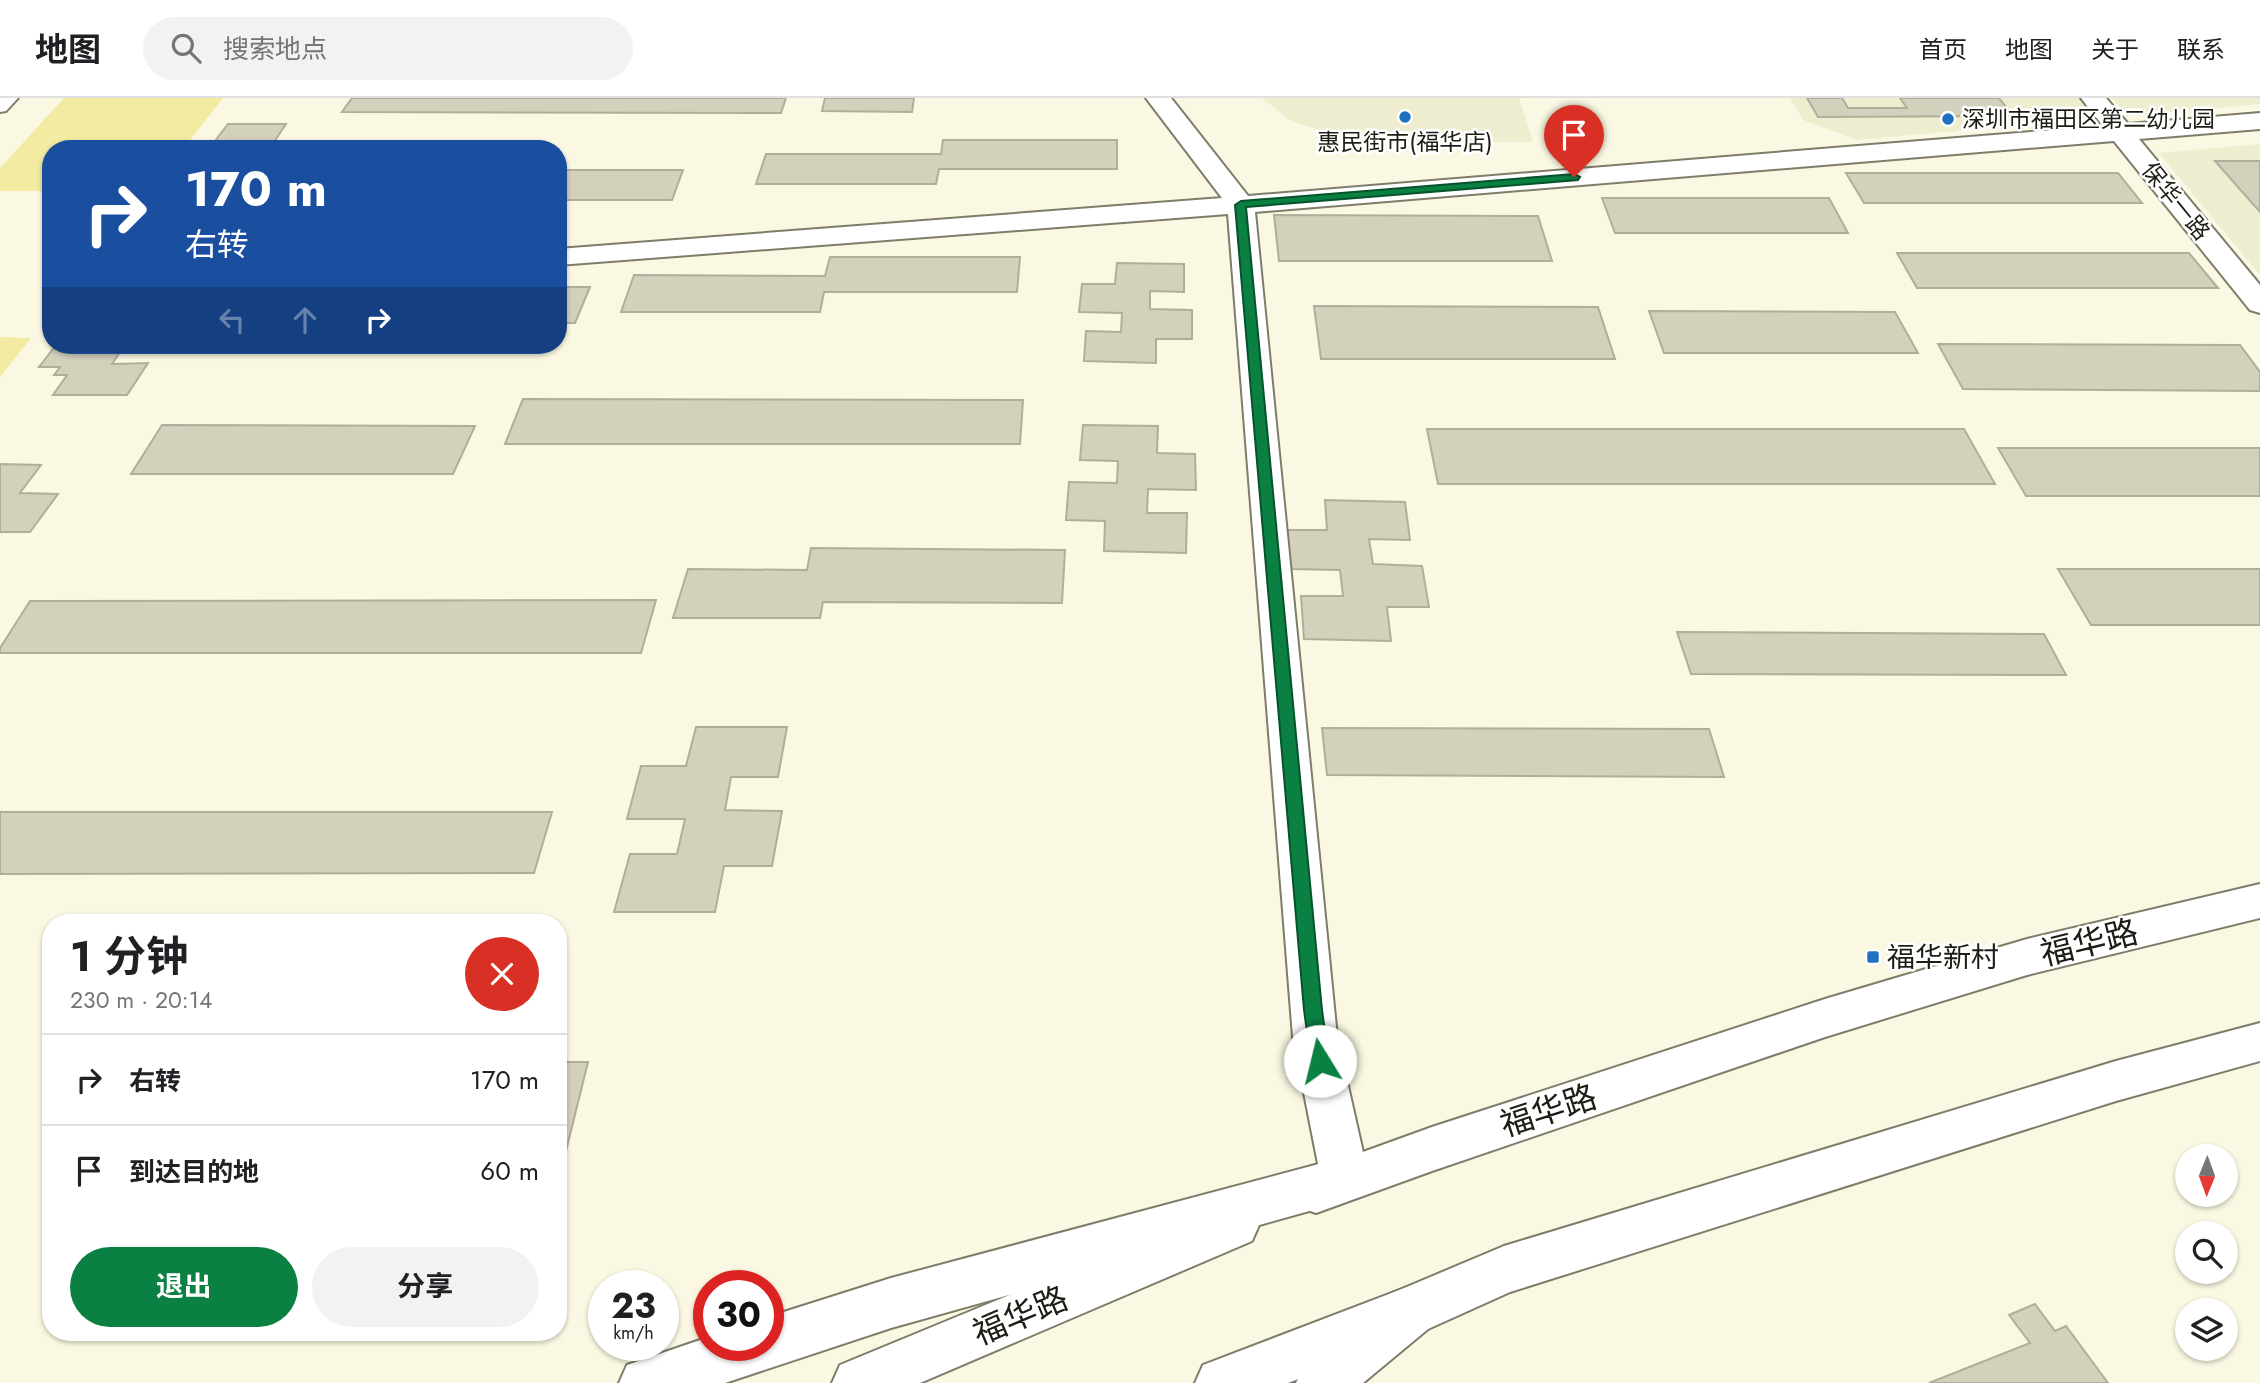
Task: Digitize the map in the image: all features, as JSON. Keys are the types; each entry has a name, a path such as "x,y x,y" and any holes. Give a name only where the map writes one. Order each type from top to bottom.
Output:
{"main road":[{"path":"784,1338 891,1303 1345,1179 1315,1037 1241,205 1158,98"},
{"name":"保华一路","path":"2093,98 2260,304"},
{"path":"567,256 1241,205 2260,121"},
{"name":"福华路","path":"858,1383 1345,1179 1837,1014 2026,957 2260,901"},
{"path":"1221,1383 1410,1311 1517,1266 2116,1081 2260,1042"},
{"path":"1322,1383 1410,1311"},
{"path":"645,1383 713,1361"}],"lane":[{"path":"0,107 9,98"}],"shaded area":[{"path":"64,98 223,98 190,140 42,140 42,191 0,191 0,168"},
{"name":"惠民街市(福华店)","path":"1262,98 1519,98 1533,142 1382,142 1342,137 1291,121"},
{"name":"深圳市福田区第二幼儿园","path":"1790,98 2085,98 2101,118 1857,140 1803,120"},
{"path":"2112,98 2260,98 2260,104 2127,116"},
{"path":"2260,144 2260,275 2159,153"},
{"path":"0,337 31,338 0,377"}],"building":[{"path":"352,98 786,98 781,113 342,112"},
{"path":"825,98 914,98 912,112 822,111"},
{"path":"1807,98 1842,98 1848,108 1907,108 1900,98 1999,98 2013,116 1818,117"},
{"path":"228,124 286,124 275,140 216,140"},
{"path":"943,140 1117,140 1117,169 939,169 936,184 756,184 766,154 941,154"},
{"path":"2215,161 2260,161 2260,212"},
{"path":"567,170 683,170 672,200 567,200"},
{"path":"1846,173 2118,173 2142,203 1864,203"},
{"path":"1602,198 1829,198 1848,233 1615,233"},
{"path":"1274,215 1538,216 1552,261 1279,261"},
{"path":"1897,253 2189,253 2218,288 1917,288"},
{"path":"830,257 1020,257 1017,292 824,292 820,312 621,312 634,275 825,276"},
{"path":"1117,263 1184,264 1184,292 1150,291 1150,309 1192,310 1192,339 1156,339 1156,363 1084,361 1086,331 1121,332 1122,313 1079,312 1082,284 1115,284"},
{"path":"567,287 590,287 575,323 567,323"},
{"path":"1314,306 1598,307 1615,359 1321,359"},
{"path":"1649,311 1895,312 1918,353 1664,353"},
{"path":"1938,344 2240,345 2260,372 2260,391 1963,389"},
{"path":"49,354 119,354 112,364 148,363 127,395 53,395 67,375 54,375 60,367 39,367"},
{"path":"523,399 1023,400 1020,444 505,444"},
{"path":"162,425 475,426 453,474 131,474"},
{"path":"1083,425 1158,426 1157,453 1195,454 1196,490 1148,489 1147,513 1187,513 1186,553 1104,551 1105,521 1066,520 1069,482 1117,483 1118,461 1080,460"},
{"path":"1427,429 1964,429 1995,484 1438,484"},
{"path":"1998,448 2260,448 2260,496 2026,496"},
{"path":"0,464 41,465 20,493 58,494 30,532 0,532"},
{"path":"1325,500 1405,502 1410,540 1369,539 1373,564 1422,566 1429,607 1387,607 1391,641 1304,639 1301,596 1343,596 1340,570 1290,569 1287,530 1327,530"},
{"path":"811,548 1065,550 1062,603 823,602 820,618 673,618 688,569 807,570"},
{"path":"2058,569 2260,569 2260,625 2091,625"},
{"path":"656,600 641,653 0,653 0,648 30,601"},
{"path":"1677,632 2044,634 2066,675 1691,674"},
{"path":"696,727 787,727 778,777 731,777 725,810 782,811 772,866 724,866 715,912 614,912 630,854 677,854 685,819 627,819 641,766 686,766"},
{"path":"1322,728 1709,729 1724,777 1327,775"},
{"path":"0,812 552,812 534,873 0,874"},
{"path":"567,1062 588,1062 567,1147"},
{"path":"2035,1304 2055,1331 2066,1326 2108,1383 1929,1383 2030,1343 2009,1315"}],"place":[{"name":"惠民街市(福华店)","path":"1405,117"},
{"name":"深圳市福田区第二幼儿园","path":"1948,119"},
{"name":"福华新村","path":"1873,957"}],"route":[{"path":"1320,1061 1315,1037 1241,205 1574,177"}]}
